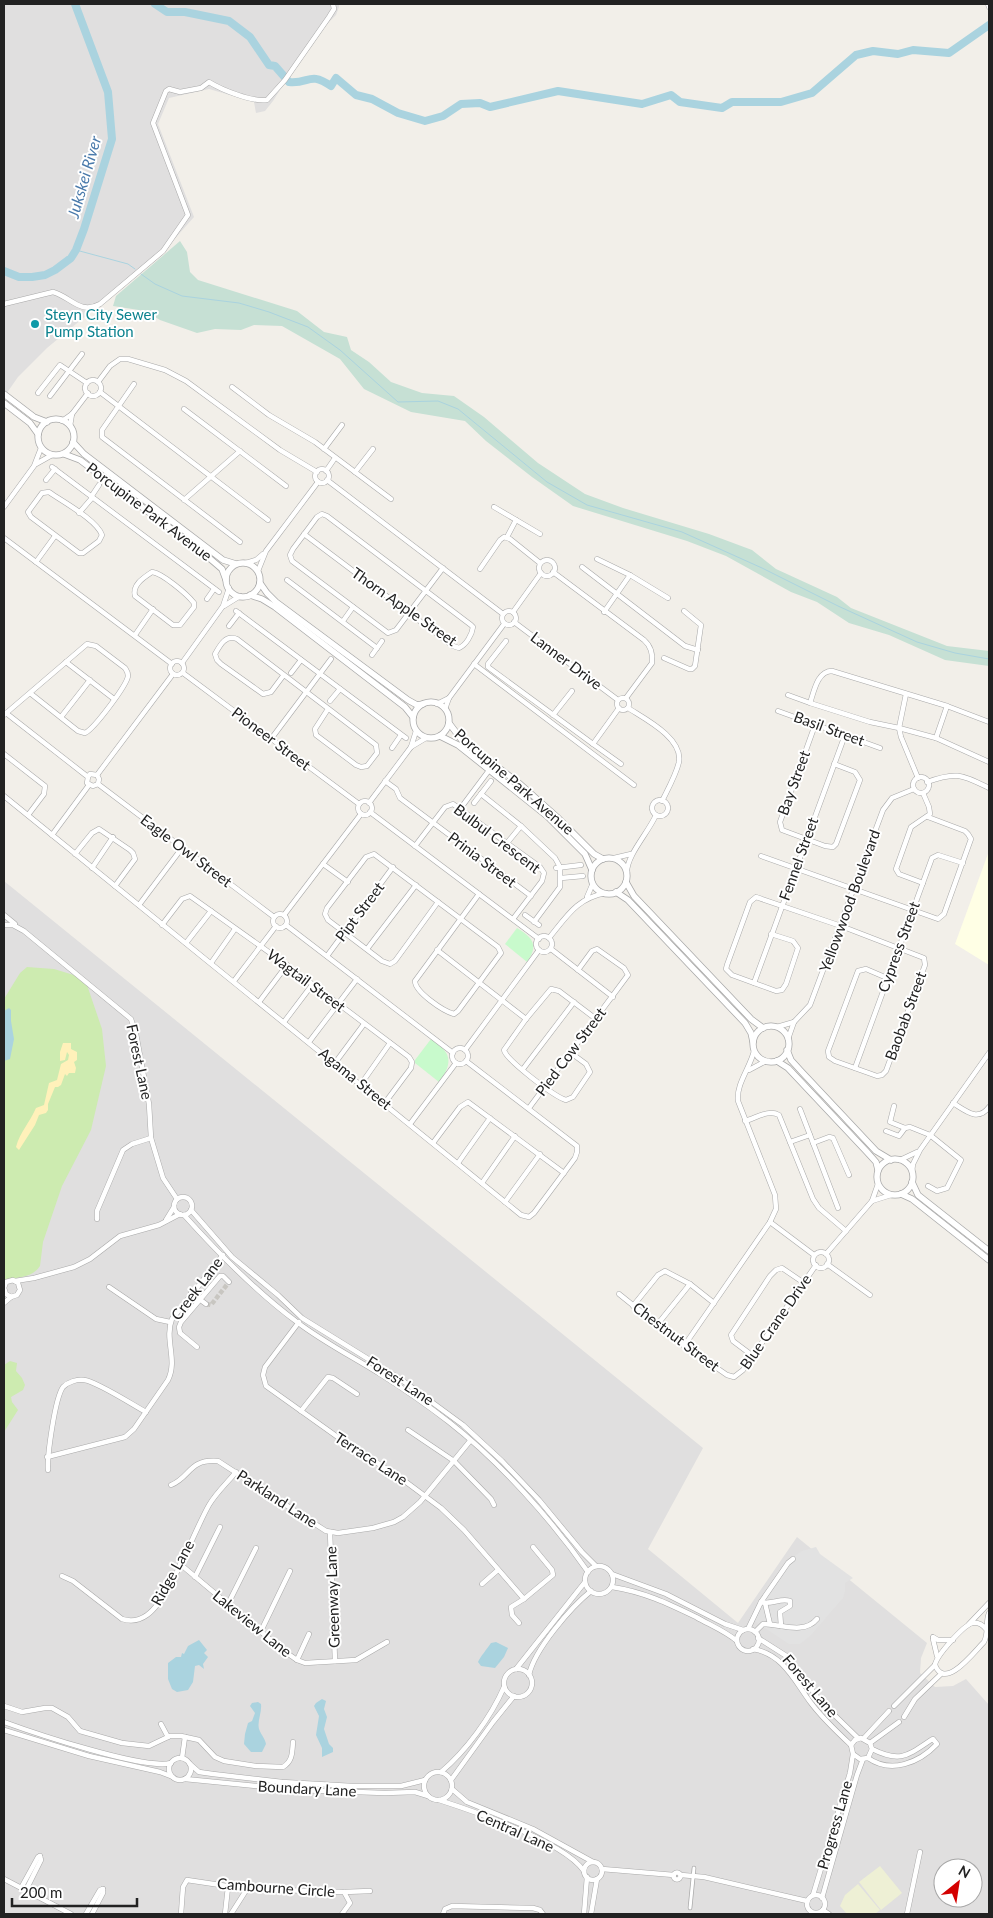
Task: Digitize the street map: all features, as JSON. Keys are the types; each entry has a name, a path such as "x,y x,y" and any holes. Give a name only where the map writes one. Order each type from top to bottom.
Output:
{"street":[{"path":"4,304 49,292 59,294 82,307 97,306 165,249 188,215 153,123 167,90 178,92 198,88 209,82 222,89 265,100 272,96 333,12 333,4"},
{"path":"50,396 82,354"},
{"path":"98,382 110,366 120,359 128,359 165,370 186,381 280,450 316,472 326,471"},
{"path":"38,393 60,365 87,383"},
{"path":"87,383 94,380 98,382 101,388 100,392"},
{"path":"87,383 88,393"},
{"path":"134,384 102,430 102,437 240,542"},
{"path":"232,387 269,415 303,434 392,500"},
{"path":"88,393 96,395 100,392"},
{"path":"100,392 268,520"},
{"path":"62,421 72,414 88,393"},
{"path":"4,394 34,417 47,422"},
{"path":"4,403 30,423 38,434 41,448 34,466 4,508"},
{"path":"184,409 286,486"},
{"path":"70,426 72,414"},
{"path":"34,466 52,455 64,454 74,442 74,434 70,426 62,421 54,420 47,422 38,434"},
{"path":"324,449 342,425"},
{"name":"Porcupine Park Avenue","path":"74,442 84,454 224,560 236,564"},
{"path":"41,448 52,455"},
{"path":"356,472 373,449"},
{"path":"184,500 240,450"},
{"name":"Porcupine Park Avenue","path":"64,454 80,460 208,557 222,569 226,580"},
{"path":"326,471 335,458"},
{"path":"46,480 53,468 218,592"},
{"path":"326,471 328,475 327,480"},
{"path":"316,472 315,477 318,482"},
{"path":"318,482 321,483 327,480"},
{"path":"327,480 503,614"},
{"path":"182,663 223,606 228,588 226,580 230,569 236,564 256,560 266,551 318,482"},
{"path":"80,512 99,485"},
{"path":"49,492 80,512 100,530 102,535 99,541 83,553 76,551 55,536 31,518 28,512 42,494 49,492"},
{"path":"494,507 540,534"},
{"path":"426,591 324,514 317,516 291,552 290,558 292,561 388,632 396,630 409,614 426,591 443,568"},
{"path":"480,569 500,540 507,537 516,520"},
{"name":"Thorn Apple Street","path":"304,534 409,614 453,646 459,648 472,633 473,627 426,591"},
{"path":"36,562 55,536"},
{"path":"507,537 540,563"},
{"path":"4,538 172,664"},
{"path":"266,551 258,571 260,582 266,593 276,602 417,705 437,704 449,698"},
{"path":"597,559 630,575 668,598"},
{"path":"546,560 550,561 554,566 553,572 548,576 541,573 540,563 546,560"},
{"path":"246,563 258,571"},
{"path":"582,567 685,646 698,650"},
{"path":"152,572 156,572 166,579 194,602 194,607 189,615 177,626 153,610 135,596 134,593 135,586 152,572"},
{"path":"553,572 604,612 644,640 652,652 652,663 626,698 618,700 619,708"},
{"path":"513,612 541,573"},
{"path":"604,612 630,575"},
{"path":"286,580 378,648"},
{"path":"250,595 257,590 260,582"},
{"path":"228,588 240,596"},
{"path":"207,599 214,589"},
{"path":"223,606 240,596 250,595 262,599 405,707 413,717 416,731 426,738"},
{"path":"343,621 353,607"},
{"path":"135,635 153,610"},
{"path":"503,614 509,611 513,612"},
{"path":"664,658 692,670 696,666 701,625 684,611"},
{"path":"229,626 237,612 404,737 392,748"},
{"path":"504,624 508,625 514,622 516,618 513,612"},
{"path":"503,614 502,620 504,624"},
{"name":"Lanner Drive","path":"514,622 618,700"},
{"path":"411,747 426,738 440,736 447,728 449,723 445,709 449,698 504,624"},
{"path":"283,676 271,692 263,694 221,664 215,654 226,639 234,638 376,745 377,753 367,766 361,767 356,765 316,735 315,729 328,709"},
{"path":"372,655 382,641"},
{"path":"506,641 488,664 488,668 621,764"},
{"path":"30,694 78,731 85,733 92,728 114,699 128,676 127,670 90,644 82,647 5,714 88,777"},
{"path":"271,739 331,659"},
{"path":"292,673 301,660"},
{"path":"66,662 114,699"},
{"path":"172,664 182,663"},
{"path":"173,674 182,673 184,667 182,663"},
{"path":"172,664 170,668 173,674"},
{"path":"474,664 634,785"},
{"path":"810,703 821,675 827,671 947,706 989,722"},
{"name":"Pioneer Street","path":"182,673 359,804"},
{"path":"96,775 173,674"},
{"path":"61,717 90,680"},
{"path":"330,701 340,689"},
{"path":"553,715 572,691"},
{"path":"906,694 899,728 918,778"},
{"path":"788,695 870,722 936,738 989,762"},
{"path":"626,698 630,704 628,708"},
{"path":"413,717 417,709 423,704"},
{"path":"437,704 445,709"},
{"path":"936,738 947,706"},
{"path":"619,708 625,710 628,708 668,736 678,749 678,765 662,801"},
{"path":"593,744 619,708"},
{"name":"Basil Street","path":"778,711 880,748"},
{"name":"Porcupine Park Avenue","path":"449,723 461,739 520,784 557,816 594,854 604,859"},
{"name":"Bay Street","path":"815,725 779,825 785,832 825,846 833,847 838,842 860,776 856,772 834,764"},
{"path":"369,803 411,747 416,731"},
{"name":"Fennel Street","path":"754,983 845,735"},
{"name":"Porcupine Park Avenue","path":"440,736 458,744 547,816 588,858 592,870"},
{"path":"4,754 45,786 44,794 28,816"},
{"path":"460,808 490,769"},
{"path":"89,785 87,783 90,774 96,775"},
{"path":"927,782 953,774 968,778 989,788"},
{"path":"89,785 98,784 99,779 96,775"},
{"path":"918,778 922,778 927,782 928,788 923,793"},
{"path":"918,778 913,784 914,789 923,793"},
{"name":"Prinia Street","path":"385,781 397,790 400,798 531,896"},
{"path":"474,803 490,781"},
{"name":"Eagle Owl Street","path":"98,784 274,917"},
{"path":"52,835 89,785"},
{"name":"Yellowwood Boulevard","path":"788,1039 794,1022 807,1010 813,1000 885,806 897,795 914,789"},
{"path":"923,793 930,812 928,817 911,827 896,869 899,874 923,882"},
{"path":"481,794 521,826 555,858 561,878 560,887 534,922"},
{"name":"Agama Street","path":"4,796 521,1215 531,1216 577,1155 577,1146 466,1061"},
{"path":"363,801 369,803 372,808 370,812 367,815 361,814 358,810 359,804 363,801"},
{"path":"656,815 652,810 652,805 662,801"},
{"path":"656,815 664,815 667,811 666,804 662,801"},
{"name":"Bulbul Crescent","path":"415,846 447,805 453,804 460,808 542,870 544,877 513,920"},
{"path":"370,812 539,939"},
{"path":"284,915 361,814"},
{"path":"656,815 645,836 632,853 627,867 626,882 634,896 752,1019 763,1028"},
{"path":"761,856 938,919 943,915 963,863 970,842 970,836 928,817"},
{"path":"507,844 521,826"},
{"path":"75,854 96,829 102,830 131,851 135,856 132,863 115,886"},
{"path":"92,868 113,837"},
{"path":"139,905 182,848"},
{"path":"587,898 593,883 592,870 596,863 604,859 632,853"},
{"path":"438,902 392,963 386,963 328,920 325,914 327,908 366,857 371,854 377,855 462,918 500,950 499,957 454,1014 445,1010 418,990 415,981 437,950 462,918 479,894"},
{"name":"Cypress Street","path":"855,1068 932,858 936,855 963,863"},
{"path":"614,858 622,863 627,872"},
{"path":"323,864 348,882"},
{"path":"558,867 581,865"},
{"name":"Pipt Street","path":"327,956 394,868"},
{"path":"561,878 583,876"},
{"path":"549,938 571,912 587,898 616,892 626,882"},
{"path":"593,883 599,890 606,893"},
{"path":"367,949 416,885"},
{"path":"616,892 628,900 745,1022 753,1042 754,1051 737,1095 745,1121 776,1200 776,1209 770,1222 684,1346"},
{"name":"Wagtail Street","path":"162,925 182,898 187,896 193,897 409,1057 412,1065 384,1104"},
{"path":"771,934 793,941 798,951 782,990 776,991 732,975 726,969 750,902 758,897 899,948"},
{"path":"186,943 210,911"},
{"path":"284,915 279,914 273,920 276,926 281,928 286,925"},
{"name":"Forest Lane","path":"4,915 132,1019 149,1104 151,1138 163,1178 177,1199"},
{"path":"284,915 287,922 286,925"},
{"path":"525,915 539,926"},
{"path":"4,925 12,924 18,927"},
{"path":"286,925 453,1053"},
{"path":"234,981 276,926"},
{"path":"210,963 235,929"},
{"path":"544,936 549,938 552,944 550,949 546,952 539,950 537,945 539,939 544,936"},
{"name":"Baobab Street","path":"888,978 866,969 858,971 828,1050 829,1057 877,1076 882,1075 886,1071 925,965 925,960 922,956 899,948"},
{"path":"550,949 613,997"},
{"name":"Pied Cow Street","path":"529,1108 628,975 624,968 598,949 592,951 578,970"},
{"path":"437,950 526,1018"},
{"path":"465,1050 539,950"},
{"path":"259,1002 287,965"},
{"path":"309,1042 357,978"},
{"path":"284,1022 312,985"},
{"path":"571,1053 586,1064 590,1072 573,1097 563,1099 506,1056 504,1050 526,1018 551,989 558,990 596,1020"},
{"path":"523,1069 574,1002"},
{"path":"753,1042 756,1034 763,1028 794,1022"},
{"path":"335,1063 364,1024"},
{"path":"776,1027 786,1034 791,1060 801,1072 876,1151 891,1160"},
{"path":"361,1084 390,1043"},
{"path":"456,1063 453,1059 453,1053 457,1049 465,1050"},
{"path":"456,1063 461,1064 466,1061 468,1054 465,1050"},
{"path":"777,1061 788,1050"},
{"path":"754,1051 766,1061"},
{"path":"989,1054 920,1150 914,1160 912,1172 912,1182 918,1195 989,1251"},
{"path":"748,1070 766,1061 777,1061 788,1068 876,1162 878,1184 883,1191 891,1195"},
{"path":"410,1124 456,1063"},
{"path":"433,1143 465,1103 471,1103 564,1173"},
{"path":"953,1103 978,1115 983,1115 989,1108"},
{"path":"894,1106 890,1122 930,1135 961,1160 947,1188 937,1191 928,1186"},
{"path":"800,1109 838,1208"},
{"path":"745,1121 769,1113 777,1114 814,1202 846,1231"},
{"path":"458,1163 490,1118"},
{"path":"886,1131 899,1136 905,1128"},
{"path":"790,1142 810,1135"},
{"path":"482,1182 515,1136"},
{"path":"813,1143 829,1137 833,1138 848,1175"},
{"path":"96,1219 97,1211 123,1150 132,1144 151,1138"},
{"path":"878,1170 882,1165 891,1160 900,1160 920,1150"},
{"path":"505,1202 540,1154"},
{"path":"900,1160 910,1167 912,1172"},
{"path":"872,1201 901,1194 908,1190 912,1182"},
{"path":"826,1254 872,1201 878,1184"},
{"path":"901,1194 912,1199 989,1260"},
{"path":"11,1297 4,1288 10,1280 32,1279 74,1268 90,1259 120,1236 165,1222 192,1210 192,1203 189,1198 184,1196 177,1199 165,1222"},
{"path":"174,1207 182,1214"},
{"name":"Forest Lane","path":"192,1210 226,1251 247,1272 278,1295 302,1318 399,1378 441,1408 474,1436 502,1461 534,1495 585,1556 596,1566"},
{"name":"Forest Lane","path":"182,1214 255,1289 298,1323 403,1388 450,1423 493,1461 524,1494 588,1572"},
{"path":"770,1222 814,1256"},
{"name":"Creek Lane","path":"48,1457 125,1437 134,1429 172,1372 169,1332 170,1322 174,1314 226,1251"},
{"path":"814,1256 820,1252 826,1254"},
{"path":"826,1254 828,1258 827,1264"},
{"path":"814,1256 816,1265 822,1267 827,1264"},
{"path":"827,1264 870,1295"},
{"name":"Blue Crane Drive","path":"734,1377 741,1373 816,1265"},
{"path":"753,1356 733,1341 731,1335 773,1272 779,1268 785,1269 804,1283"},
{"path":"634,1306 663,1272 670,1272 690,1284 714,1303"},
{"path":"197,1347 181,1335 179,1330 181,1322 221,1275 229,1282"},
{"path":"4,1303 17,1295 32,1279"},
{"path":"15,1281 18,1283 20,1290"},
{"path":"657,1325 690,1284"},
{"path":"108,1287 156,1320 170,1322"},
{"path":"191,1293 206,1304"},
{"name":"Chestnut Street","path":"619,1294 684,1346 727,1375 734,1377"},
{"name":"Terrace Lane","path":"302,1318 265,1367 264,1383 270,1390 300,1411 426,1496 455,1520 524,1600"},
{"path":"300,1411 328,1377 333,1378 357,1394"},
{"path":"48,1470 48,1457 61,1391 68,1383 79,1380 90,1381 146,1412"},
{"path":"408,1430 454,1461 492,1499 494,1505"},
{"name":"Parkland Lane","path":"171,1486 180,1480 194,1465 218,1461 330,1532 338,1533 373,1528 394,1522 412,1510 426,1496 474,1436"},
{"name":"Ridge Lane","path":"62,1576 73,1582 119,1617 130,1621 139,1619 152,1610 165,1594 211,1503 236,1472"},
{"path":"195,1577 220,1527"},
{"name":"Greenway Lane","path":"330,1532 335,1661"},
{"path":"519,1623 512,1615 511,1607 524,1600 553,1575 552,1570 532,1547"},
{"path":"228,1604 256,1548"},
{"path":"580,1560 585,1556"},
{"path":"737,1641 739,1634 745,1630 788,1563 793,1559"},
{"name":"Lakeview Lane","path":"180,1564 297,1660 305,1663 360,1659 387,1642"},
{"path":"514,1696 458,1768 451,1780 452,1789 447,1796 439,1800 428,1796 424,1790 425,1780 432,1773 441,1772 462,1753 499,1697 508,1673 516,1669 586,1582 588,1572 596,1566 606,1567 614,1579 612,1587 602,1594 591,1591 586,1582"},
{"path":"261,1631 290,1570"},
{"path":"482,1584 498,1570"},
{"path":"612,1574 666,1594 725,1624 755,1632"},
{"path":"612,1587 662,1600 722,1630 737,1641 743,1649 753,1649 758,1645 758,1638 755,1632"},
{"path":"529,1675 532,1662 549,1638 577,1603 591,1591"},
{"path":"763,1602 771,1604 786,1599 790,1601 790,1606 780,1612 780,1626"},
{"path":"763,1602 770,1624"},
{"path":"894,1706 935,1665 938,1656 989,1603"},
{"path":"904,1717 916,1699 941,1674 952,1673 984,1642 987,1635 986,1629 989,1613"},
{"path":"755,1632 761,1625 809,1626 817,1620"},
{"path":"968,1625 978,1623 986,1629"},
{"path":"297,1660 309,1634"},
{"path":"938,1656 933,1637 938,1640 953,1640"},
{"name":"Forest Lane","path":"758,1638 788,1657 820,1701 858,1738"},
{"name":"Forest Lane","path":"753,1649 763,1651 772,1656 790,1671 826,1722 851,1745"},
{"path":"935,1665 941,1674"},
{"path":"504,1687 506,1691 514,1696 523,1696 530,1690 532,1682 529,1675 524,1670 516,1669"},
{"path":"4,1706 22,1712 52,1708 68,1717 80,1731 135,1746 149,1746 173,1736 199,1740 214,1757 224,1761 272,1767 283,1767 287,1764 291,1758 293,1742"},
{"path":"864,1738 889,1711"},
{"path":"4,1722 62,1741 157,1764 171,1763 182,1758"},
{"path":"870,1742 899,1722"},
{"path":"160,1724 168,1737"},
{"path":"4,1730 89,1756 160,1772 178,1780 185,1778 191,1770 190,1764 182,1758"},
{"path":"182,1758 185,1737"},
{"path":"858,1738 864,1738 870,1742 872,1750 889,1758 905,1756 931,1740 937,1744 912,1762 899,1766 882,1765 866,1758 857,1758 853,1754 851,1745 858,1738"},
{"path":"866,1758 872,1750"},
{"name":"Progress Lane","path":"813,1895 850,1773 853,1754"},
{"name":"Progress Lane","path":"822,1898 857,1775 866,1758"},
{"path":"171,1763 170,1770 173,1777"},
{"name":"Boundary Lane","path":"190,1764 199,1772 308,1784 401,1786 425,1780"},
{"path":"441,1772 451,1780"},
{"name":"Boundary Lane","path":"185,1778 296,1790 385,1793 415,1792 428,1796"},
{"name":"Central Lane","path":"452,1789 467,1802 533,1829 600,1864 602,1869"},
{"name":"Central Lane","path":"439,1800 532,1836 569,1856 587,1877"},
{"path":"907,1914 920,1852"},
{"path":"40,1856 41,1860 24,1889 38,1857 40,1856"},
{"path":"584,1872 586,1866 593,1862"},
{"path":"690,1908 694,1868"},
{"path":"584,1914 587,1877 592,1880 597,1879 602,1875 602,1869 674,1875 677,1879 681,1875 694,1876 807,1901"},
{"path":"4,1879 71,1914"},
{"path":"591,1914 597,1879"},
{"name":"Cambourne Circle","path":"181,1914 185,1881 247,1889 344,1892 350,1903 342,1914"},
{"path":"225,1914 228,1887"},
{"path":"86,1914 100,1890 103,1889 104,1892 92,1914"},
{"path":"231,1914 247,1889"},
{"path":"350,1903 357,1891"},
{"path":"344,1892 370,1891"},
{"path":"819,1912 825,1905 822,1898 818,1895 813,1895 807,1901 809,1912 829,1914"},
{"path":"443,1914 446,1909 452,1906 533,1908 540,1910 543,1914"}],"shaded area":[{"path":"4,4 339,4 339,7 336,15 313,38 265,111 256,113 254,102 209,89 169,98 158,124 194,217 163,252 47,348 18,377 4,397"},
{"path":"180,241 187,252 190,272 198,280 297,311 324,332 347,337 351,350 369,362 391,382 422,393 454,396 484,417 538,463 585,494 752,550 776,569 837,597 851,608 947,646 989,651 989,666 945,660 889,635 849,623 817,602 791,592 726,556 687,541 573,506 486,441 465,421 411,412 364,389 340,359 282,326 254,325 241,330 215,329 197,333 160,320 145,311 113,306 116,296"},
{"path":"989,851 989,965 955,944"},
{"path":"4,881 703,1448 648,1549 738,1623 797,1537 927,1643 921,1658 920,1673 935,1687 953,1686 966,1679 989,1705 989,1914 4,1914"},
{"path":"816,1547 820,1554 853,1578 845,1583 843,1598 810,1636 800,1644 789,1644 753,1620 759,1602 786,1562 802,1551"},
{"path":"880,1866 902,1893 881,1910 859,1882"},
{"path":"858,1884 880,1910 875,1914 847,1914 840,1906 845,1895"}],"green space":[{"path":"517,928 527,935 532,942 533,951 527,962 505,944"},
{"path":"27,967 54,969 77,976 87,985 102,1029 106,1066 91,1130 62,1186 43,1242 40,1266 33,1273 4,1281 4,999 20,973"},
{"path":"431,1039 443,1048 448,1058 447,1069 439,1082 415,1063 415,1060"},
{"path":"10,1361 17,1363 16,1371 25,1385 23,1390 11,1397 18,1410 4,1432 4,1365"}],"sand":[{"path":"63,1043 71,1043 71,1049 77,1052 77,1060 74,1062 75,1073 69,1073 67,1076 65,1074 61,1085 55,1087 48,1104 48,1110 46,1113 39,1115 19,1150 16,1147 20,1137 36,1108 44,1105 49,1083 57,1080 61,1064 68,1060 69,1055 67,1052 65,1060 60,1061"}],"water":[{"path":"9,1008 11,1010 14,1039 10,1059 4,1061 4,1011"},
{"path":"199,1640 207,1650 204,1653 208,1657 203,1664 204,1669 199,1665 195,1666 193,1682 188,1690 177,1692 172,1689 168,1679 168,1663 176,1657 181,1657 188,1646"},
{"path":"496,1642 508,1648 504,1657 495,1668 481,1666 478,1662 480,1658 491,1643"},
{"path":"322,1699 326,1701 324,1709 327,1717 324,1729 333,1752 322,1757 322,1748 316,1735 319,1716 314,1706"},
{"path":"258,1702 261,1704 259,1729 266,1744 262,1752 251,1752 244,1744 245,1734 248,1723 252,1721 255,1713 250,1706 252,1703"}],"waterway":[{"name":"Jukskei River","path":"4,271 19,277 45,275 71,258 84,229 112,139 108,92 75,4"},
{"path":"155,4 167,12 185,12 229,21 250,37 269,65 275,66 289,82 318,79 331,86 336,78 356,95 372,99 398,113 425,121 443,116 461,104 480,103 490,107 558,91 642,104 671,95 680,102 722,108 732,102 781,102 812,93 856,55 873,51 898,54 913,50 949,53 989,25"},
{"path":"76,250 128,264 135,269"},
{"path":"141,274 155,284 182,296 239,303 308,327 340,350 398,402 438,401 458,409 547,482 587,505 682,532 917,642 955,653 989,659"}],"tunnel":[{"path":"206,1304 211,1305 229,1282"}],"place":[{"name":"Steyn City Sewer Pump Station","path":"35,324"}]}
